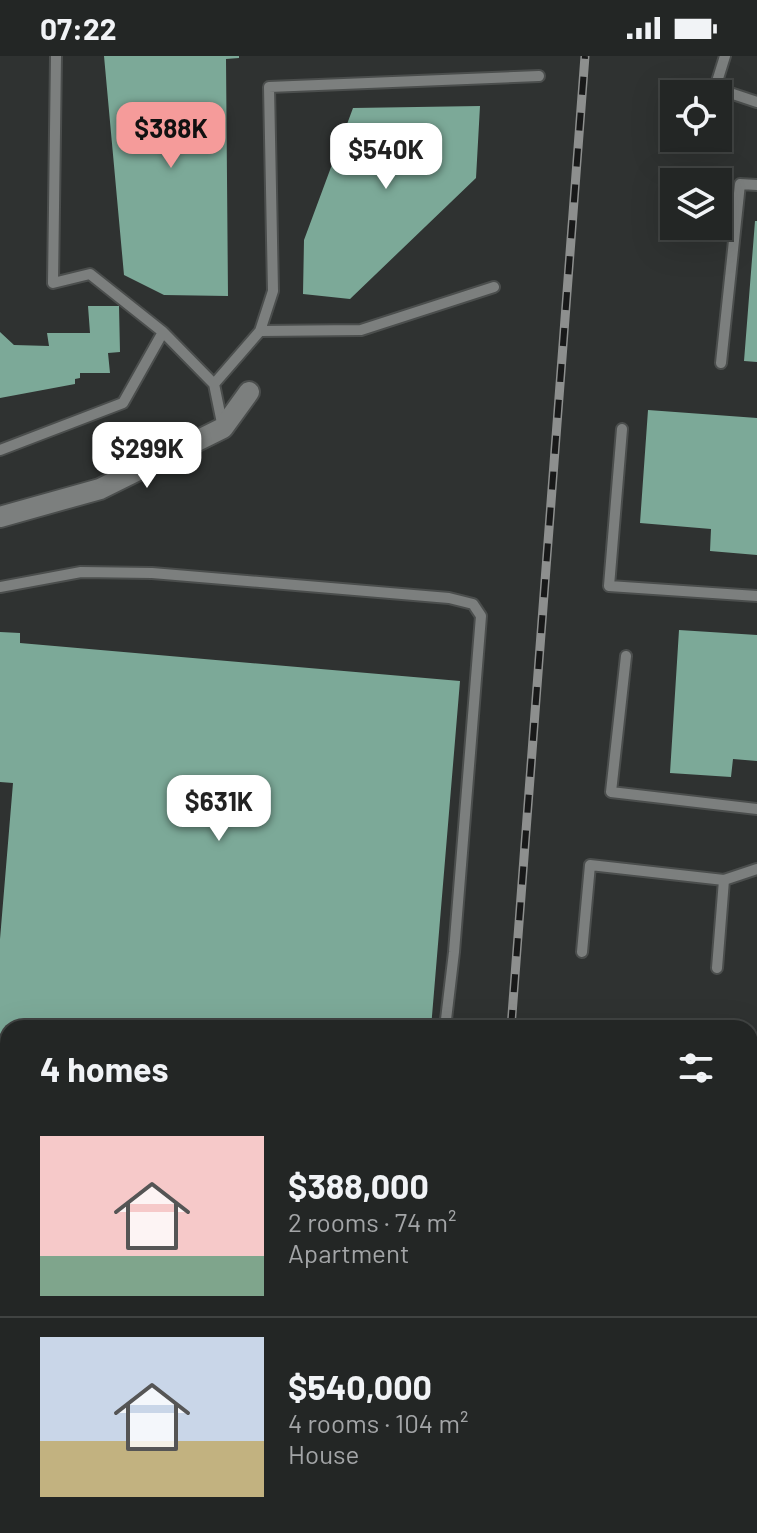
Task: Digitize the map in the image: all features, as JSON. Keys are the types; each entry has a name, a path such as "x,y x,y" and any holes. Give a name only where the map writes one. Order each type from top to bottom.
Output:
{"street":[{"path":"0,517 100,489 223,428 249,392"}],"lane":[{"path":"56,56 53,283 90,274 163,332 214,384 223,428"},
{"path":"725,56 715,88 757,102"},
{"path":"214,384 260,331 273,291 269,87 539,76"},
{"path":"721,363 740,184 757,185"},
{"path":"260,331 361,330 494,287"},
{"path":"0,450 123,403 163,332"},
{"path":"622,429 609,586 757,596"},
{"path":"0,587 81,572 152,573 449,598 473,604 481,616 446,1020"},
{"path":"626,656 611,792 757,809"},
{"path":"582,952 590,865 724,880 757,869"},
{"path":"717,968 724,880"}],"building":[{"path":"104,56 239,56 226,59 228,296 164,295 124,275"},
{"path":"480,106 476,178 350,299 303,294 304,240 353,108"},
{"path":"757,221 757,362 744,361"},
{"path":"88,306 119,306 120,352 108,353 110,373 80,373 75,384 0,398 0,332 14,345 49,346 47,333 90,333"},
{"path":"648,410 757,418 757,555 710,551 711,529 640,523"},
{"path":"679,630 757,635 757,761 733,759 731,777 670,773"},
{"path":"0,632 20,633 20,643 460,681 432,1020 0,1020 0,939 13,783 0,782"}],"railway":[{"path":"512,1020 585,56"}]}
